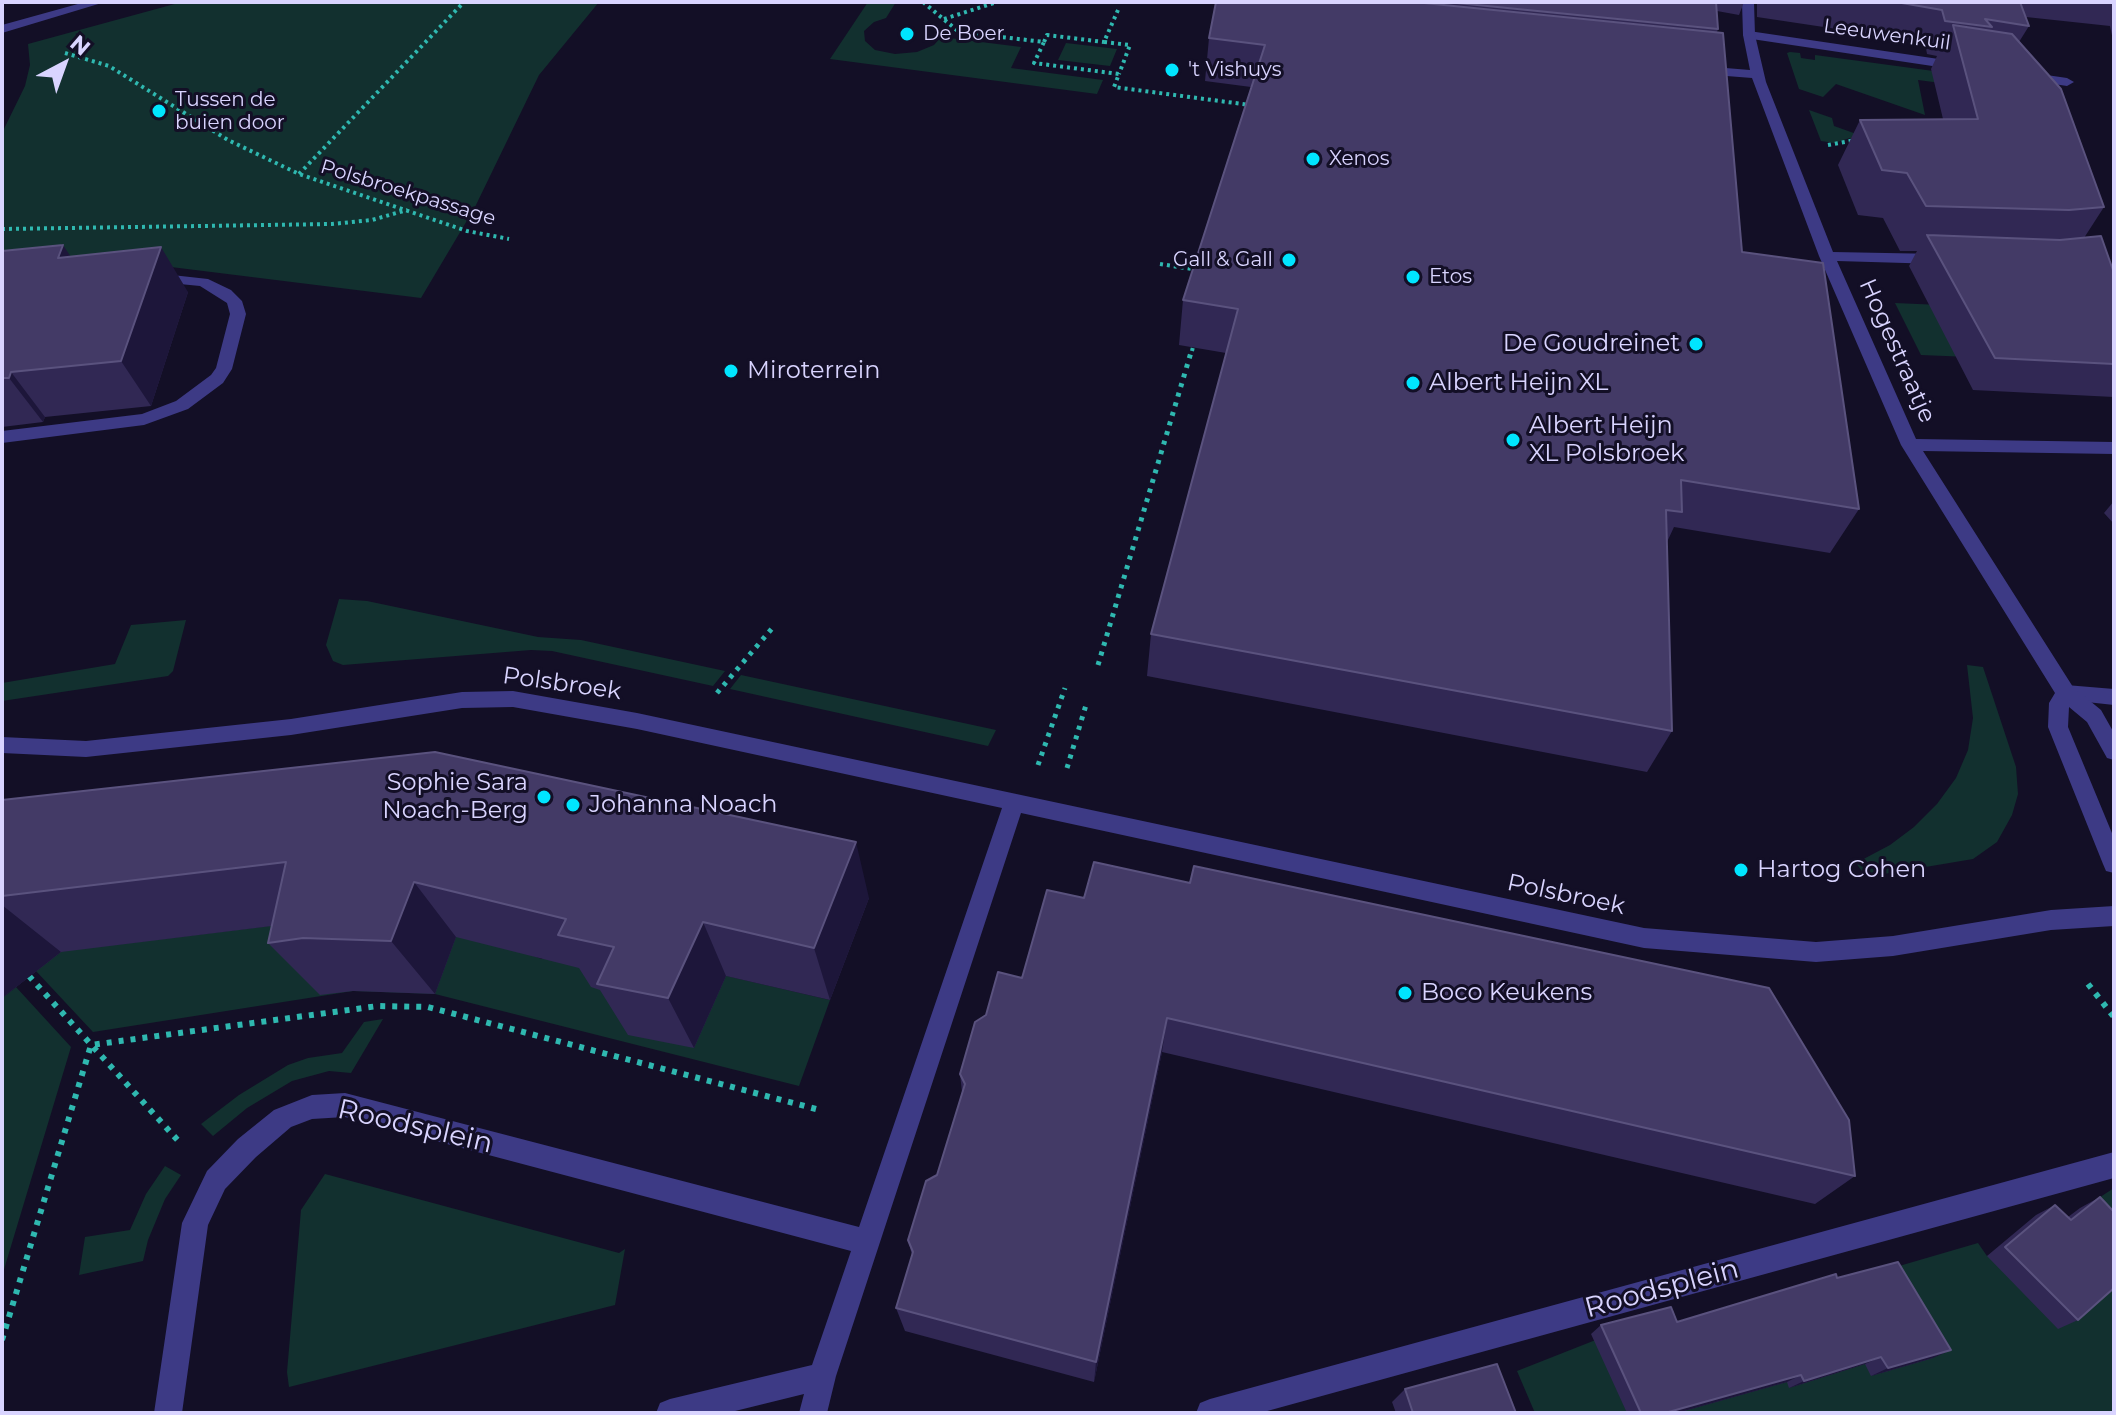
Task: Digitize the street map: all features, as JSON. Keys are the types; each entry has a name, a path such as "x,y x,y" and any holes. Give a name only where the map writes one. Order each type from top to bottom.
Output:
{"street":[{"path":"2,29 99,2"},
{"name":"Hogestraatje","path":"1748,2 1749,35 1757,75 1827,256 1910,445 2066,693 2094,716 2114,752"},
{"name":"Leeuwenkuil","path":"1749,35 1976,69"},
{"path":"1682,68 1757,75"},
{"path":"2007,73 2067,82"},
{"path":"1827,256 1950,260"},
{"path":"2,437 144,419 182,405 217,379 224,369 238,314 234,301 226,293 203,282 140,277"},
{"path":"1910,445 2114,448"},
{"path":"2114,697 2066,693 2059,703 2058,727 2114,864"},
{"name":"Polsbroek","path":"2,745 86,749 291,727 462,700 513,699 637,721 1644,938 1816,952 1893,946 2051,920 2114,916"},
{"path":"813,1413 822,1376 1014,803"},
{"name":"Roodsplein","path":"168,1413 195,1223 216,1180 247,1148 283,1118 312,1107 345,1105 867,1242"},
{"name":"Roodsplein","path":"1210,1413 2114,1165"},
{"path":"670,1413 822,1376"}],"path":[{"name":"Polsbroekpassage","path":"299,174 464,2"},
{"path":"923,2 959,32 1044,42"},
{"path":"943,19 997,2"},
{"path":"1104,42 1118,10"},
{"path":"1119,74 1034,63 1047,35 1130,45 1119,74 1114,87 1254,105"},
{"name":"Polsbroekpassage","path":"61,52 109,66 228,140 299,174 467,231 509,239"},
{"path":"1823,145 1851,140 1865,143"},
{"path":"2,229 332,224 372,220 407,210"},
{"path":"1160,264 1203,271"},
{"path":"1098,665 1193,347"},
{"path":"717,693 774,626"},
{"path":"1014,803 1040,762 1065,688"},
{"path":"1067,768 1086,705"},
{"path":"29,976 216,1180"},
{"path":"2088,984 2114,1017"}],"green space":[{"path":"182,2 599,2 539,75 475,207 421,298 171,267 2,273 2,133 25,86 30,65 28,44"},
{"path":"868,2 896,2 886,18 874,22 864,31 865,41 875,50 895,54 917,52 934,45 941,37 1021,47 1011,68 1103,80 1097,94 830,59"},
{"path":"1066,43 1117,49 1110,66 1058,60"},
{"path":"1787,53 1815,60 1815,55 2015,82 2018,93 1918,80 1925,115 1836,84 1823,97 1799,89"},
{"path":"1809,110 1832,118 1834,126 1907,152 1850,138 1834,143 1821,141"},
{"path":"1895,303 2077,311 2114,363 1921,355"},
{"path":"339,599 367,601 538,637 581,640 725,671 713,686 552,651 531,650 343,665 333,661 326,645"},
{"path":"186,620 173,671 168,676 2,701 2,683 115,664 131,625"},
{"path":"1967,665 1983,667 2016,767 2018,794 2012,815 1997,842 1973,859 1866,877 1856,863 1890,845 1914,827 1937,804 1956,778 1968,750 1973,718"},
{"path":"741,675 996,730 988,746 730,689"},
{"path":"401,910 542,959 555,936 830,1000 799,1086 435,994 353,991 93,1032 36,971 70,944 95,947"},
{"path":"16,987 71,1047 2,1276 2,998"},
{"path":"383,1019 351,1073 329,1071 292,1081 247,1108 213,1136 201,1124 239,1095 288,1065 308,1058 342,1053 364,1022"},
{"path":"165,1166 181,1175 165,1199 143,1261 79,1275 85,1237 130,1230 146,1194"},
{"path":"325,1174 619,1253 625,1249 615,1305 289,1387 287,1372 301,1210"},
{"path":"2114,1188 2114,1413 1535,1413 1517,1371 1659,1315 1694,1389 1882,1271 1978,1243 1987,1256 2065,1220"}],"building":[{"name":"Albert Heijn XL Polsbroek","path":"1216,2 1414,2 1723,33 1742,252 1823,263 1859,509 1681,480 1682,512 1666,510 1672,731 1151,634 1238,309 1183,300 1265,45 1209,38"},
{"path":"1447,2 1716,2 1718,29"},
{"path":"1896,2 2020,2 2029,26 1985,19 1992,27 1945,21 1942,10"},
{"path":"1953,25 2012,34 2061,89 2104,207 2069,210 1926,206 1907,173 1882,170 1860,120 1978,119"},
{"path":"1927,235 2060,240 2101,236 2114,273 2114,364 1995,358"},
{"path":"63,245 58,258 161,247 121,361 11,372 9,378 2,378 2,251"},
{"path":"435,752 856,842 814,948 703,922 668,998 597,984 614,947 558,935 566,919 414,882 391,941 303,938 268,943 286,862 2,896 2,800"},
{"path":"1094,862 1190,883 1194,866 1769,988 1849,1120 1855,1176 1167,1018 1096,1362 896,1308 913,1252 908,1240 926,1181 937,1175 965,1084 960,1074 975,1022 986,1015 998,972 1022,978 1047,890 1084,898"},
{"path":"2100,1197 2114,1212 2114,1288 2078,1320 2005,1247 2055,1205 2071,1220"},
{"path":"1898,1262 1951,1350 1888,1368 1881,1357 1804,1381 1801,1375 1665,1413 1641,1413 1601,1325 1671,1307 1677,1322 1836,1274 1837,1278"},
{"path":"1497,1364 1516,1413 1413,1413 1405,1389"}],"place":[{"name":"De Boer","path":"907,34"},
{"name":"'t Vishuys","path":"1172,70"},
{"name":"Tussen de buien door","path":"159,111"},
{"name":"Xenos","path":"1313,159"},
{"name":"Gall & Gall","path":"1289,260"},
{"name":"Etos","path":"1413,277"},
{"name":"De Goudreinet","path":"1696,344"},
{"name":"Miroterrein","path":"731,371"},
{"name":"Albert Heijn XL","path":"1413,383"},
{"name":"Albert Heijn XL Polsbroek","path":"1513,440"},
{"name":"Sophie Sara Noach-Berg","path":"544,797"},
{"name":"Johanna Noach","path":"573,805"},
{"name":"Hartog Cohen","path":"1741,870"},
{"name":"Boco Keukens","path":"1405,993"}]}
